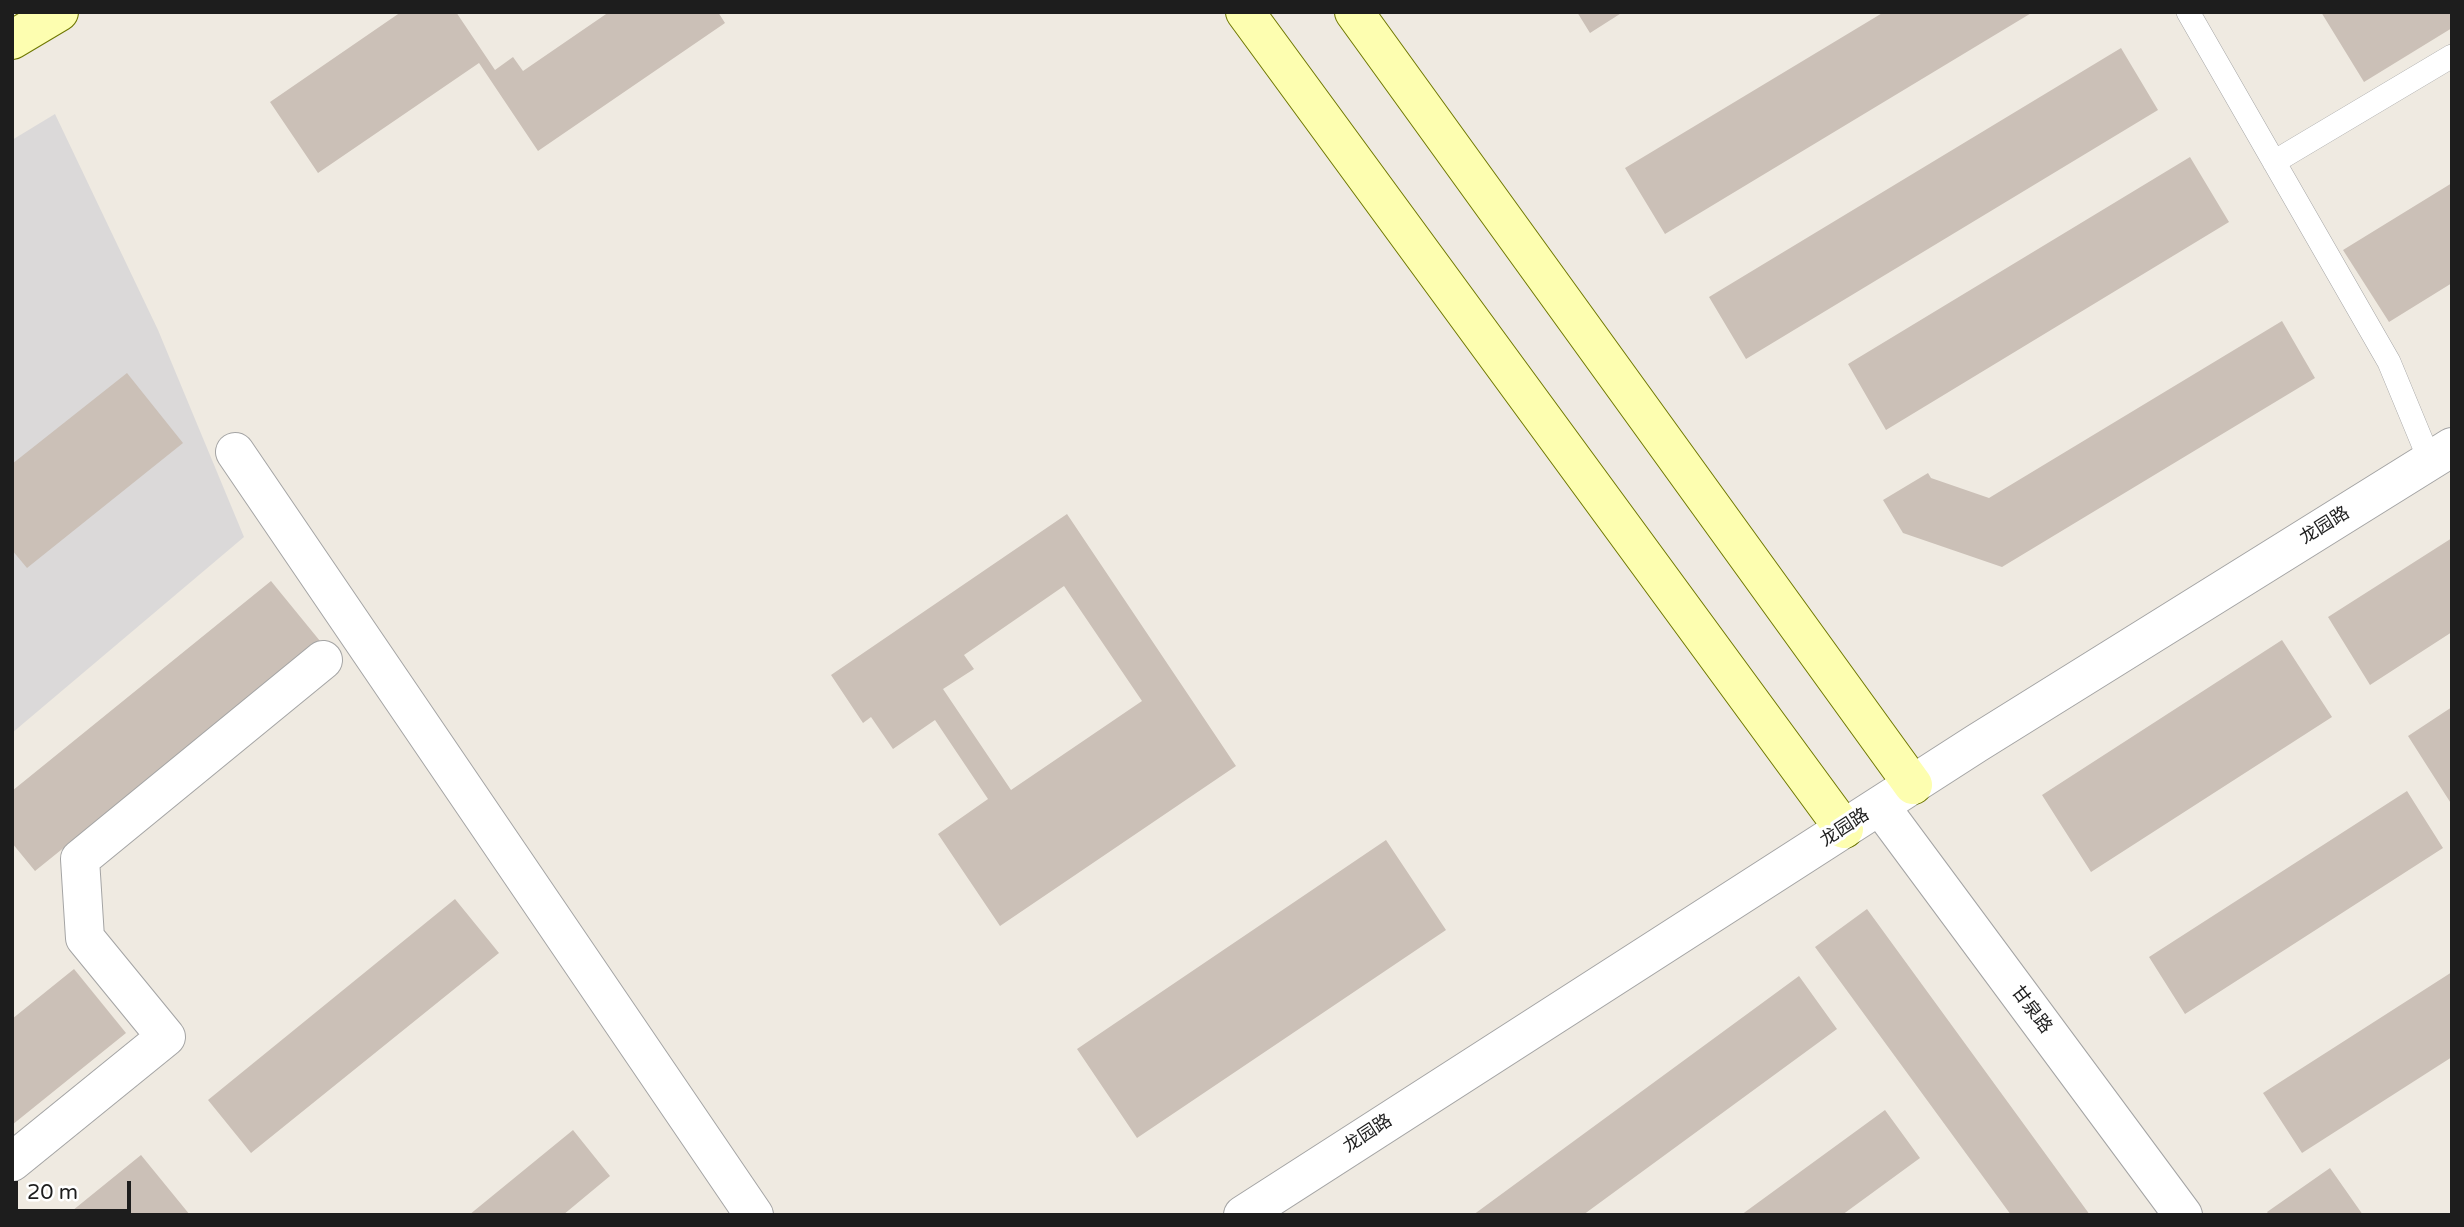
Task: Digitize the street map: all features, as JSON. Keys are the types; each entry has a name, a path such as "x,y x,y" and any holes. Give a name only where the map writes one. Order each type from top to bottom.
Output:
{"street":[{"path":"12,40 59,12"},
{"path":"1245,12 1844,828"},
{"path":"1354,12 1913,785"},
{"path":"235,452 754,1215"},
{"name":"龙园路","path":"1243,1215 1844,828 2441,454"},
{"path":"12,1162 166,1037 85,938 80,859 323,660"},
{"name":"甘泉路","path":"1880,806 2183,1215"}],"lane":[{"path":"2188,12 2441,454"},
{"path":"2274,162 2452,56"}],"shaded area":[{"path":"55,114 158,330 244,537 12,733 12,140"}],"building":[{"path":"401,12 456,12 495,70 513,57 523,71 609,12 718,12 725,23 538,151 479,63 318,173 270,102"},
{"path":"1577,12 1623,12 1590,33"},
{"path":"1884,12 2033,12 1665,234 1625,168"},
{"path":"2321,12 2452,12 2452,28 2364,82"},
{"path":"2121,48 2158,110 1746,359 1709,297"},
{"path":"2190,157 2229,222 1886,430 1848,364"},
{"path":"2452,183 2452,283 2389,322 2343,250"},
{"path":"2282,321 2315,378 2002,567 1903,533 1883,500 1928,473 1931,478 1989,498"},
{"path":"127,373 183,443 27,568 12,550 12,464"},
{"path":"1067,514 1236,766 1000,926 938,834 988,799 935,720 893,749 871,717 863,723 831,675","holes":["1064,586 1142,701 1011,790 943,689 974,669 964,655"]},
{"path":"2452,538 2452,632 2370,685 2328,617"},
{"path":"271,581 320,641 35,871 12,843 12,791"},
{"path":"2282,640 2332,717 2091,872 2042,795"},
{"path":"2452,707 2452,805 2408,736"},
{"path":"2407,791 2443,848 2185,1014 2149,957"},
{"path":"1386,840 1446,930 1137,1138 1077,1049"},
{"path":"455,899 499,953 251,1153 208,1100"},
{"path":"1867,909 2090,1215 2011,1215 1815,947"},
{"path":"74,969 126,1033 12,1125 12,1019"},
{"path":"2452,972 2452,1057 2302,1153 2263,1093"},
{"path":"1799,976 1837,1029 1583,1215 1473,1215"},
{"path":"1885,1110 1920,1158 1842,1215 1741,1215"},
{"path":"573,1130 610,1176 563,1215 469,1215"},
{"path":"141,1155 190,1215 67,1215"},
{"path":"2330,1168 2363,1215 2269,1215 2267,1212"}]}
